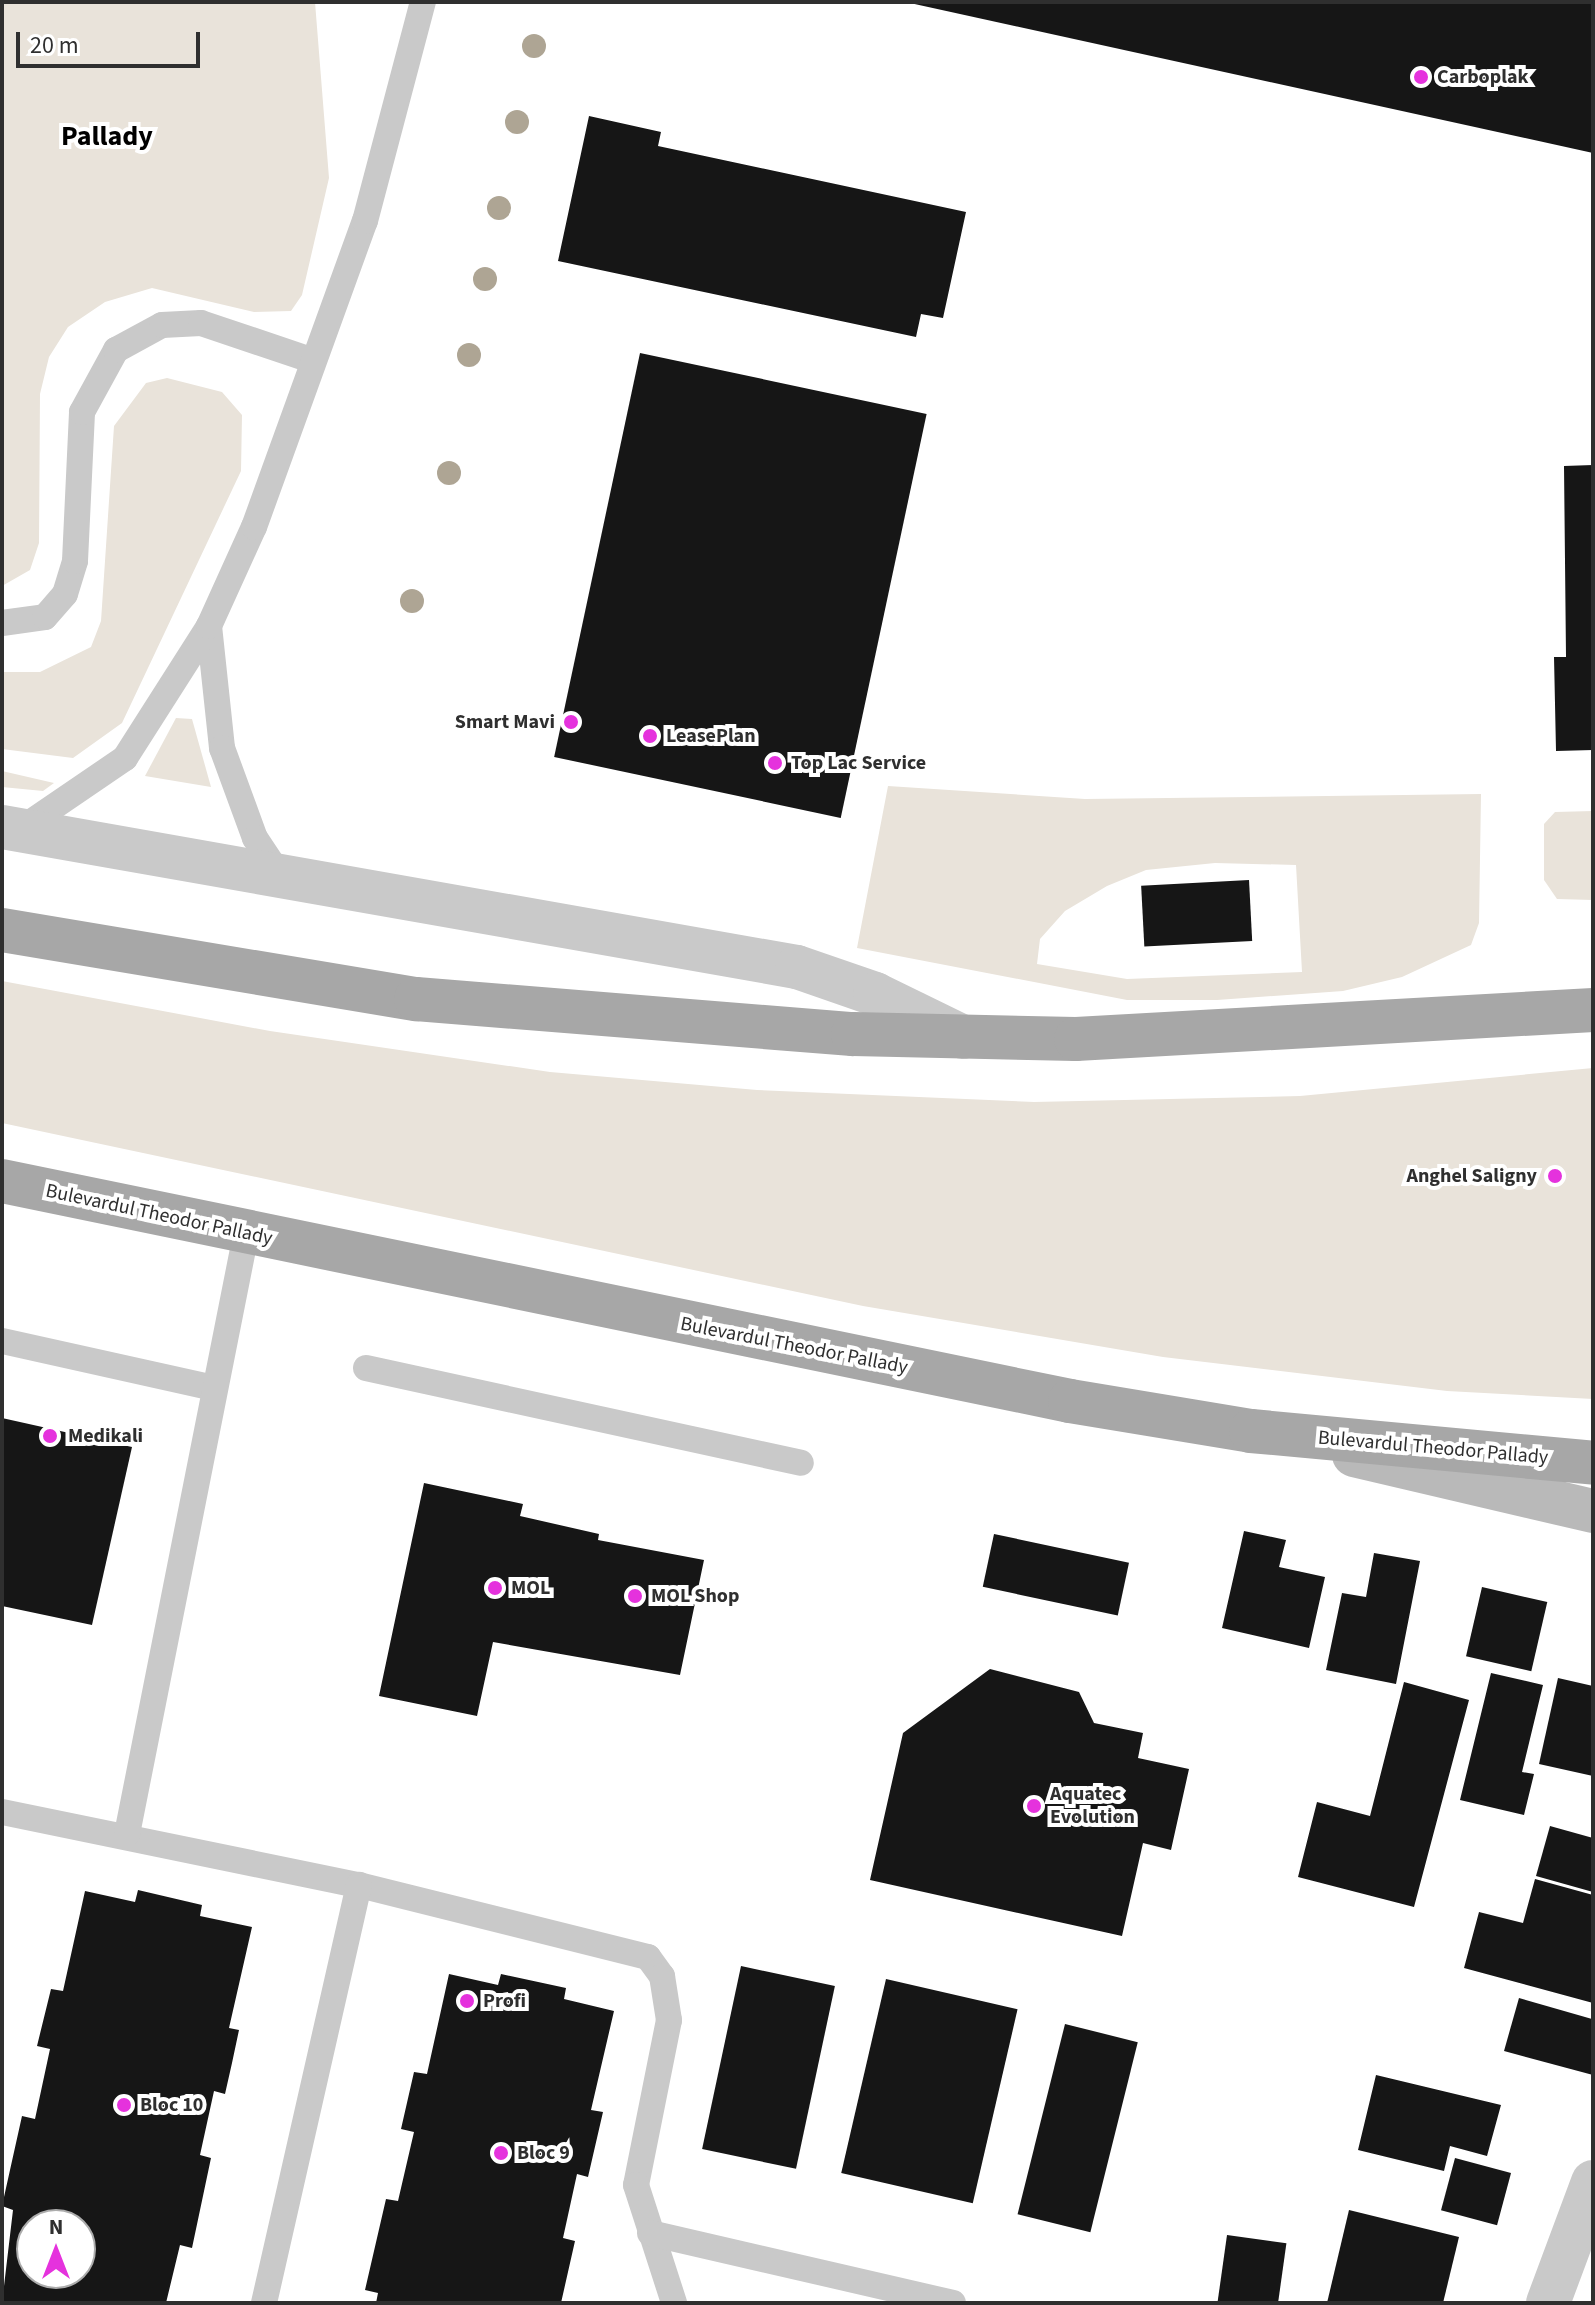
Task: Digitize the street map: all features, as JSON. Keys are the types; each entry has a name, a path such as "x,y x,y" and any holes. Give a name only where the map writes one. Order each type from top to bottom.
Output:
{"main road":[{"path":"2,930 324,986 517,1010 963,1037 1307,1031 1593,1010"},
{"name":"Bulevardul Theodor Pallady","path":"2,1181 246,1234 1025,1392 1251,1431 1593,1463"},
{"path":"1251,1431 1593,1511"}],"street":[{"path":"10,829 283,880 797,967 875,994 963,1037"},
{"path":"1548,2303 1593,2182"}],"lane":[{"path":"10,829 125,758 209,626 254,527 311,360 374,195 423,2"},
{"path":"2,623 45,617 65,594 75,561 82,412 116,350 162,325 201,323 311,360"},
{"path":"209,626 222,748 255,838 283,880"},
{"path":"127,1834 246,1234"},
{"path":"2,1341 214,1388"},
{"path":"366,1368 801,1463"},
{"path":"2,1812 127,1834 359,1885 648,1957 662,1976 669,2020 636,2185 674,2303"},
{"path":"264,2303 359,1885"},
{"path":"650,2233 953,2303"}],"shaded area":[{"path":"2,2 315,2 329,178 302,295 291,311 254,312 152,288 105,302 68,327 49,357 40,394 39,543 30,570 2,586"},
{"path":"167,378 222,392 242,415 241,471 122,723 73,758 2,749 2,672 40,672 91,647 101,621 114,426 146,383"},
{"path":"176,718 192,719 211,787 145,776"},
{"path":"2,771 54,783 43,791 2,787"},
{"path":"888,786 1085,799 1481,794 1479,923 1471,945 1402,977 1343,991 1217,1000 1127,1000 857,948","holes":["1215,863 1296,865 1302,972 1127,979 1037,964 1040,939 1065,911 1107,886 1146,870"]},
{"path":"1593,811 1593,900 1557,899 1544,880 1544,824 1555,812"},
{"path":"2,981 270,1031 550,1072 757,1090 1034,1102 1300,1096 1593,1068 1593,1399 1447,1391 1163,1357 863,1306 2,1123"}],"building":[{"name":"Carboplak","path":"910,2 1593,2 1593,153 910,3"},
{"path":"589,116 661,132 658,146 966,212 943,318 921,314 916,337 558,261"},
{"path":"640,353 927,414 841,818 554,757"},
{"path":"1593,465 1593,750 1556,751 1554,657 1566,657 1564,466"},
{"path":"1249,880 1252,941 1144,947 1141,886"},
{"path":"2,1418 132,1447 92,1625 2,1606"},
{"name":"MOL","path":"424,1483 523,1504 520,1516 599,1534 598,1540 704,1560 680,1675 493,1642 477,1716 379,1696"},
{"path":"1244,1531 1286,1540 1279,1567 1325,1577 1309,1648 1222,1628"},
{"path":"994,1534 1129,1563 1118,1616 983,1587"},
{"path":"1374,1553 1420,1561 1396,1684 1326,1670 1342,1593 1366,1597"},
{"path":"1482,1587 1547,1602 1531,1671 1466,1656"},
{"name":"Aquatec Evolution","path":"990,1669 1079,1692 1094,1723 1143,1733 1138,1758 1189,1769 1171,1850 1143,1843 1122,1936 870,1880 903,1733"},
{"path":"1491,1673 1543,1685 1522,1772 1534,1774 1524,1815 1460,1800"},
{"path":"1558,1678 1593,1686 1593,1776 1539,1764"},
{"path":"1404,1682 1469,1700 1414,1907 1298,1877 1317,1802 1370,1816"},
{"path":"1550,1826 1593,1838 1593,1892 1536,1876"},
{"path":"1535,1879 1593,1895 1593,2003 1464,1968 1479,1912 1523,1923"},
{"name":"Bloc 10","path":"138,1890 202,1905 200,1916 252,1927 229,2028 239,2030 225,2094 214,2091 200,2155 211,2158 192,2248 180,2245 166,2303 2,2303 13,2210 2,2206 22,2116 35,2119 50,2049 37,2046 51,1989 63,1991 85,1891 135,1902"},
{"path":"741,1966 835,1986 796,2169 702,2149"},
{"name":"Bloc 9","path":"449,1974 498,1985 501,1974 566,1988 564,1999 614,2011 591,2110 603,2112 588,2177 577,2174 563,2238 575,2241 561,2303 376,2303 378,2293 365,2290 386,2199 398,2201 414,2132 401,2129 414,2072 427,2074"},
{"path":"886,1979 1018,2009 973,2203 841,2173"},
{"path":"1519,1998 1592,2019 1593,2075 1504,2051"},
{"path":"1065,2024 1138,2042 1090,2232 1018,2214"},
{"path":"1376,2075 1501,2105 1487,2156 1450,2146 1444,2171 1358,2150"},
{"path":"1455,2158 1511,2173 1497,2225 1441,2210"},
{"path":"1349,2210 1459,2237 1443,2303 1327,2303"},
{"path":"1227,2235 1286,2243 1278,2303 1217,2303"}],"place":[{"name":"Carboplak","path":"1421,77"},
{"name":"Smart Mavi","path":"571,722"},
{"name":"LeasePlan","path":"650,736"},
{"name":"Top Lac Service","path":"775,763"},
{"name":"Anghel Saligny","path":"1555,1176"},
{"name":"Medikali","path":"50,1436"},
{"name":"MOL","path":"495,1588"},
{"name":"MOL Shop","path":"635,1596"},
{"name":"Aquatec Evolution","path":"1034,1806"},
{"name":"Profi","path":"467,2001"},
{"name":"Bloc 10","path":"124,2105"},
{"name":"Bloc 9","path":"501,2153"}],"district":[{"name":"Pallady","path":"107,136"}]}
